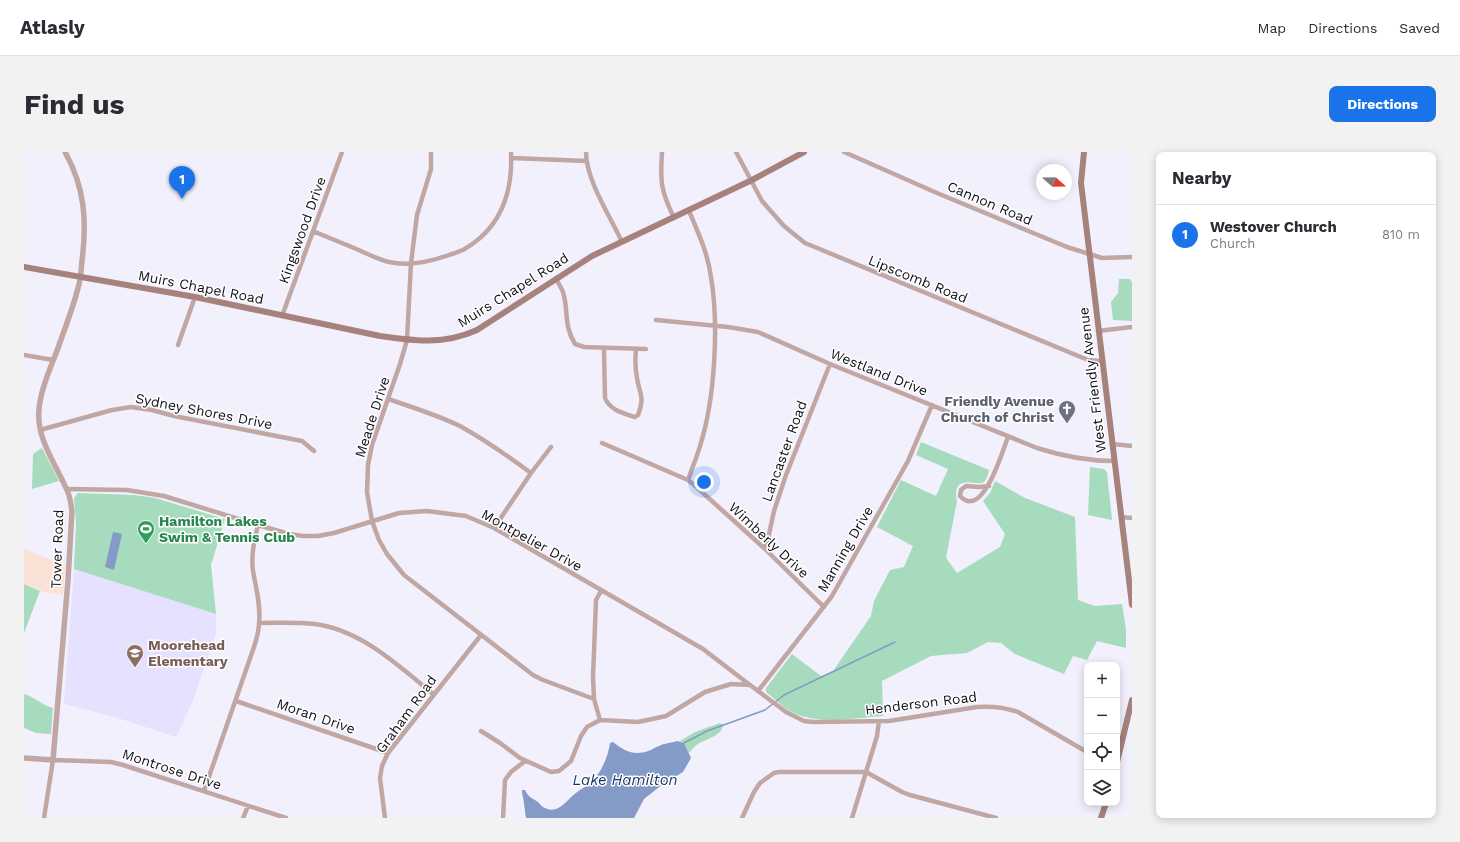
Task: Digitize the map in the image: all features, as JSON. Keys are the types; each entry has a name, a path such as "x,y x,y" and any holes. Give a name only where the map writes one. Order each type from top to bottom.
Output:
{"main road":[{"name":"Muirs Chapel Road","path":"24,267 195,297 380,336 407,340 448,340 458,338 477,330 592,256 689,211 804,152"},
{"name":"West Friendly Avenue","path":"1084,152 1081,184 1132,605"},
{"path":"1120,750 1132,700"},
{"path":"1101,818 1105,806"}],"street":[{"name":"Tower Road","path":"44,818 53,760 68,580 72,511 67,489 43,443 38,409 44,387 79,286 84,239 83,206 78,181 65,152"},
{"name":"Kingswood Drive","path":"282,316 342,152"},
{"name":"Meade Drive","path":"431,152 431,169 417,215 411,263 407,340 372,445 368,465 367,492 372,521 379,540 387,554 404,575 538,678 594,699"},
{"path":"313,231 389,262 411,263 433,260 462,250 474,243 493,224 502,210 510,184 511,152"},
{"path":"586,152 586,161 594,184 622,242"},
{"path":"662,152 660,179 663,194 674,218"},
{"name":"Lipscomb Road","path":"736,152 762,201 784,226 805,243 1088,360 1102,361"},
{"name":"Cannon Road","path":"844,152 1067,247 1102,258 1132,257"},
{"path":"512,158 586,161"},
{"path":"602,443 688,480 700,446 711,394 714,325 711,276 701,241 689,211"},
{"path":"556,278 563,293 569,335 575,344 584,347 646,349"},
{"path":"178,345 195,297"},
{"name":"Westland Drive","path":"656,320 714,325 758,332 830,364 1037,448 1067,457 1091,461 1114,461"},
{"path":"1098,331 1132,327"},
{"path":"604,348 605,398 613,409 635,417 638,415 642,399 635,365 636,349"},
{"path":"24,355 54,360"},
{"name":"Lancaster Road","path":"764,548 768,539 774,511 786,475 830,364"},
{"path":"388,399 434,415 459,426 499,449 531,473"},
{"name":"Manning Drive","path":"758,691 832,596 908,461 932,405"},
{"name":"Sydney Shores Drive","path":"40,430 112,410 131,407 302,441 314,451"},
{"path":"989,486 966,486 961,490 960,496 969,500 976,499 983,494 989,486 1008,437"},
{"path":"1112,444 1132,446"},
{"path":"494,528 531,473 551,447"},
{"name":"Wimberly Drive","path":"688,480 764,548 824,607"},
{"name":"Montpelier Drive","path":"67,489 127,490 164,496 258,526 289,534 318,536 334,533 399,513 427,511 466,516 494,528 601,592 702,649 750,685"},
{"path":"1121,517 1132,518"},
{"path":"204,792 256,644 259,623 259,608 252,555 258,526"},
{"path":"600,720 594,699 593,677 596,600 601,592"},
{"path":"259,623 316,624 347,634 378,651 433,694"},
{"name":"Graham Road","path":"384,818 380,778 382,766 388,753 480,634"},
{"path":"481,731 525,761 551,772 558,772 571,761 581,736 587,727 600,720 638,722 653,720 666,716 705,692 731,684 750,685"},
{"name":"Henderson Road","path":"750,685 786,712 804,721 829,723 879,721 944,713 977,707 999,707 1018,712 1084,750"},
{"name":"Moran Drive","path":"236,701 388,753"},
{"path":"852,818 877,736 879,721"},
{"name":"Montrose Drive","path":"24,758 117,764 153,774 286,818"},
{"path":"503,818 505,780 511,772 525,761"},
{"path":"742,818 754,792 760,783 774,773 790,771 866,772 910,795 996,818"},
{"path":"243,818 248,806"}],"shaded area":[{"path":"24,549 65,565 63,595 44,592 24,584"},
{"name":"Moorehead Elementary","path":"74,569 216,614 216,633 192,703 176,737 118,718 64,704"}],"green space":[{"path":"1119,279 1130,279 1132,283 1132,321 1113,320 1111,302 1118,293"},
{"path":"921,442 989,470 987,478 984,482 966,482 958,486 956,492 957,501 946,558 957,573 1000,547 1005,534 983,501 990,493 995,481 1025,498 1075,517 1078,600 1095,606 1122,604 1126,629 1126,648 1097,641 1087,660 1073,656 1064,674 1015,654 1001,643 988,642 967,653 931,656 882,681 883,716 834,720 810,718 788,710 766,692 766,688 792,654 821,676 833,671 871,616 874,601 890,570 904,567 913,546 877,527 901,480 936,496 948,469 916,455"},
{"path":"42,448 59,481 32,489 33,454"},
{"path":"1090,467 1104,469 1107,472 1112,520 1088,515"},
{"name":"Hamilton Lakes Swim & Tennis Club","path":"78,493 134,495 155,498 225,519 211,565 216,614 74,569 76,522 74,498"},
{"path":"24,584 40,591 24,633"},
{"path":"24,694 53,708 51,734 36,733 24,728"},
{"path":"720,723 723,725 722,729 717,735 697,745 689,753 684,743 680,741 695,732"}],"water":[{"path":"113,532 122,534 114,570 105,567"},
{"name":"Lake Hamilton","path":"677,741 684,743 691,758 683,772 663,784 644,799 634,818 526,818 522,790 525,790 529,796 544,808 550,810 559,808 589,784 597,775 606,759 610,743 613,742 629,752 638,753 648,751 663,744"}],"waterway":[{"path":"682,744 707,731 765,710 784,695 895,642"}],"place":[{"name":"Westover Church","path":"182,199"},
{"name":"Friendly Avenue Church of Christ","path":"1067,424"},
{"name":"Hamilton Lakes Swim & Tennis Club","path":"146,544"},
{"name":"Moorehead Elementary","path":"135,668"}]}
